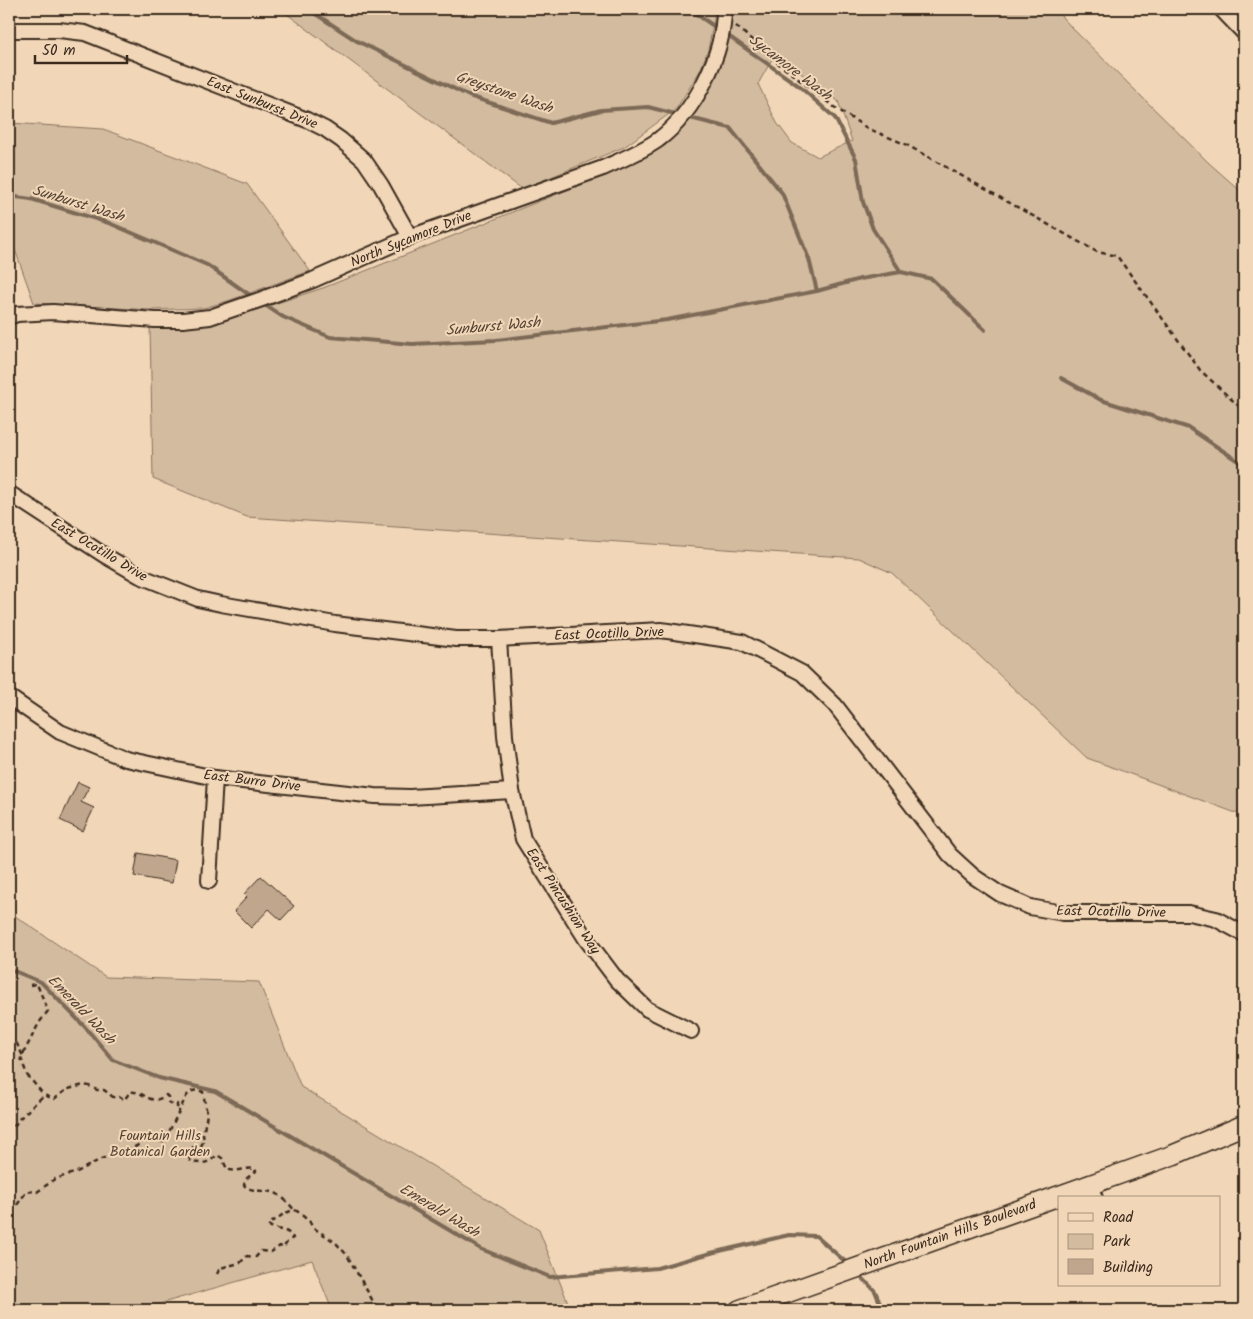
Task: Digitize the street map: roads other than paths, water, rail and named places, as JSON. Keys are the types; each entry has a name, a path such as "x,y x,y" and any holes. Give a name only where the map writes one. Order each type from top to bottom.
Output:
{"main road":[{"name":"North Fountain Hills Boulevard","path":"1074,1196 1244,1125"},
{"name":"North Fountain Hills Boulevard","path":"739,1310 1058,1202"}],"street":[{"path":"1221,9 1244,34"},
{"name":"North Sycamore Drive","path":"9,317 17,314 53,312 155,320 183,320 210,317 313,280 410,237 631,156 658,140 677,122 693,101 706,79 721,36 724,12"},
{"name":"East Sunburst Drive","path":"9,30 59,30 85,33 307,120 341,140 364,160 381,185 410,237"},
{"name":"East Ocotillo Drive","path":"9,493 104,555 140,576 198,599 335,624 456,639 499,639 661,630 742,642 802,673 836,705 950,855 973,876 1000,894 1030,907 1063,913 1189,913 1216,919 1244,934"},
{"name":"East Pincushion Way","path":"499,639 505,736 512,790 524,839 586,939 617,980 647,1009 691,1031"},
{"name":"East Burro Drive","path":"9,697 60,732 126,760 214,778 384,797 410,798 512,790"},
{"path":"209,880 214,778"}],"waterway":[{"name":"Greystone Wash","path":"308,9 357,41 469,96 551,123 601,110 648,107 679,115"},
{"name":"Sycamore Wash","path":"689,9 718,29"},
{"name":"Sycamore Wash","path":"724,33 799,86 835,118 856,159 863,202 873,229 901,272"},
{"name":"Greystone Wash","path":"686,117 730,128 782,193 809,259 817,291"},
{"name":"Sunburst Wash","path":"9,196 31,199 109,223 207,265 254,298"},
{"name":"Sunburst Wash","path":"262,303 283,317 330,337 412,344 496,340 667,320 817,291 860,279 901,272 932,279 985,330"},
{"path":"1061,378 1101,400 1189,428 1244,465"},
{"name":"Emerald Wash","path":"9,969 41,982 85,1027 113,1060 159,1078 215,1091 481,1249 550,1277 657,1268 789,1235 816,1236 848,1264"},
{"name":"Emerald Wash","path":"859,1274 875,1291 883,1310"}],"park label":[{"name":"Fountain Hills Botanical Garden","path":"160,1144"}]}
